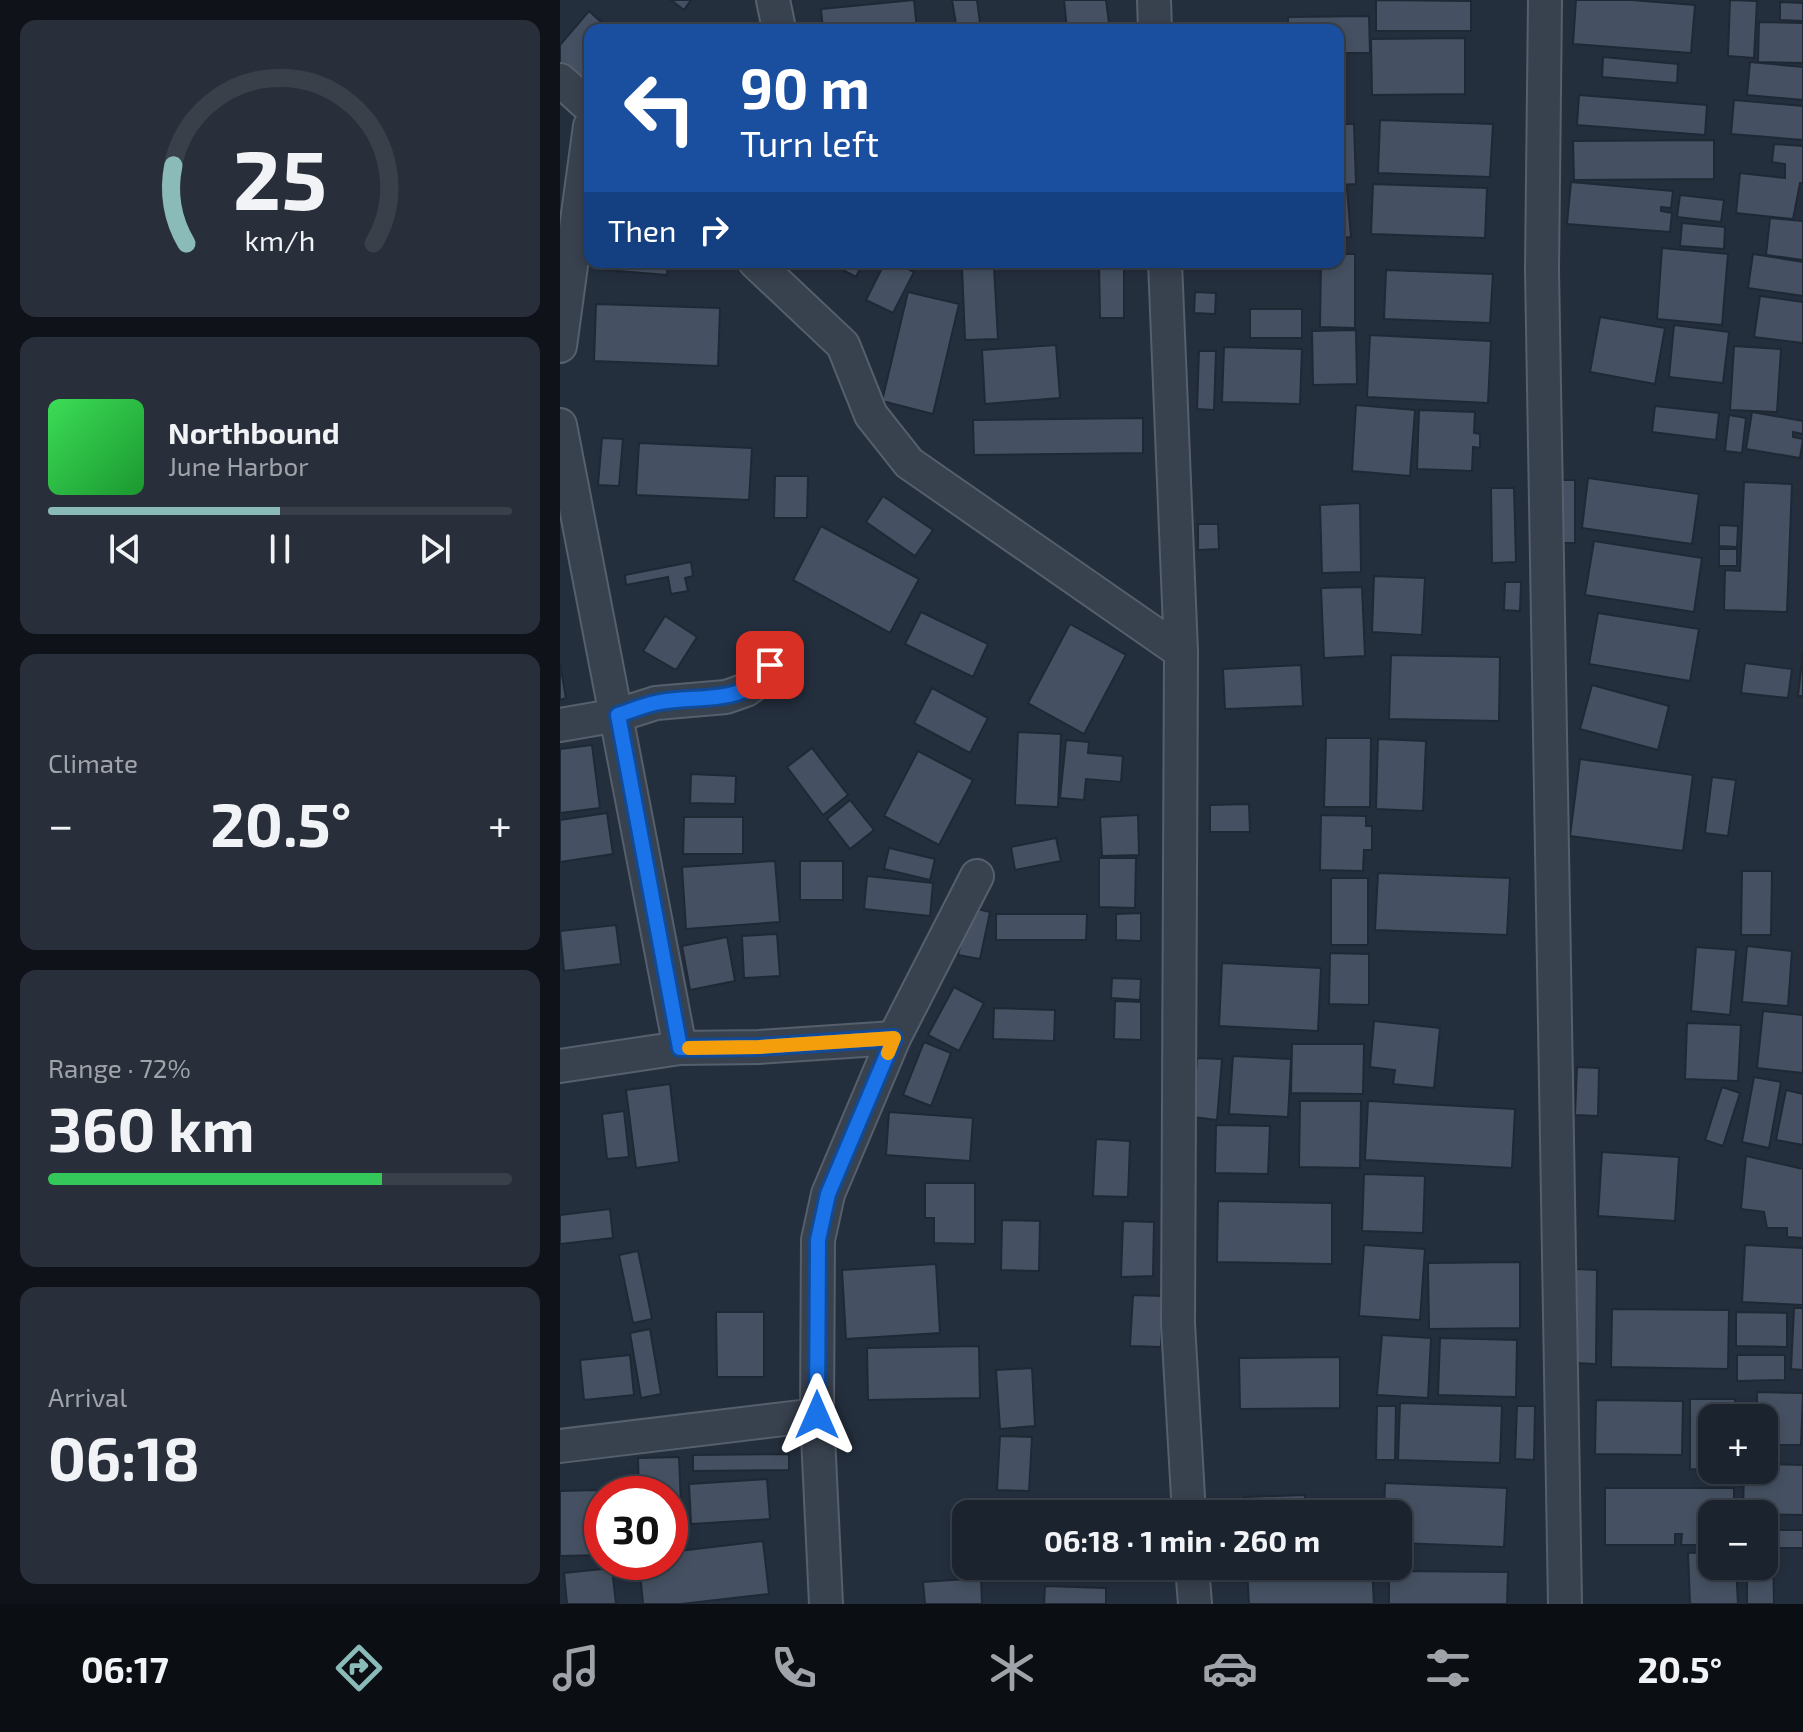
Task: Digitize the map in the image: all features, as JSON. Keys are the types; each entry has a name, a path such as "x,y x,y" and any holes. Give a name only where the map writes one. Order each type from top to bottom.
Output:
{"street":[{"path":"1154,0 1155,24"},
{"path":"1545,0 1542,270 1565,1604"},
{"path":"560,80 584,102"},
{"path":"560,346 584,170"},
{"path":"761,268 843,345 871,415 909,463 1181,652"},
{"path":"1165,268 1181,652 1178,1324 1188,1500"},
{"path":"560,425 680,1048"},
{"path":"560,725 618,715 656,703 726,697 746,690 764,677 770,665"},
{"path":"826,1604 817,1415 818,1240 828,1194 894,1038 977,876"},
{"path":"560,1066 680,1048 759,1047 894,1038"},
{"path":"560,1446 817,1415"},
{"path":"1193,1580 1195,1604"}],"building":[{"path":"671,0 691,0 684,10"},
{"path":"914,0 916,24 822,24 821,9"},
{"path":"952,0 977,0 980,24 956,24"},
{"path":"1064,0 1106,0 1109,23 1066,24"},
{"path":"1376,0 1471,1 1471,31 1376,31"},
{"path":"1576,0 1695,5 1691,53 1573,44"},
{"path":"1730,0 1757,1 1754,58 1728,56"},
{"path":"1780,2 1803,3 1803,21 1780,20"},
{"path":"589,11 603,24 584,24 584,85 560,63 560,45"},
{"path":"1369,16 1370,53 1344,53 1344,24 1288,24 1288,17"},
{"path":"1759,22 1803,23 1803,63 1758,62"},
{"path":"1465,38 1465,94 1372,95 1371,39"},
{"path":"1603,57 1678,64 1677,83 1602,77"},
{"path":"1750,62 1803,67 1803,100 1747,95"},
{"path":"1579,95 1707,105 1705,135 1577,125"},
{"path":"1734,100 1803,106 1803,140 1731,134"},
{"path":"1380,120 1493,124 1490,177 1378,173"},
{"path":"1344,124 1354,124 1356,184 1344,185"},
{"path":"1714,140 1714,179 1574,180 1573,141"},
{"path":"1774,144 1803,146 1803,183 1800,183 1793,219 1736,213 1740,173 1785,178 1785,164 1772,162"},
{"path":"1571,182 1673,191 1671,208 1661,207 1661,211 1672,213 1670,232 1567,224"},
{"path":"1373,184 1487,188 1485,238 1371,234"},
{"path":"1344,189 1347,189 1351,237 1344,238"},
{"path":"1680,195 1724,200 1721,222 1677,217"},
{"path":"1770,218 1803,221 1803,260 1766,255"},
{"path":"1682,223 1725,227 1724,249 1680,246"},
{"path":"1662,248 1728,254 1722,325 1657,319"},
{"path":"1344,254 1355,254 1355,328 1320,327 1321,268 1344,268"},
{"path":"1753,254 1803,262 1803,296 1748,288"},
{"path":"607,268 668,268 667,275"},
{"path":"839,268 860,268 856,277"},
{"path":"882,268 906,268 914,272 893,313 866,300"},
{"path":"962,268 994,268 998,339 965,340"},
{"path":"1099,268 1124,268 1124,318 1100,318"},
{"path":"1386,270 1493,274 1490,323 1384,319"},
{"path":"908,292 959,304 933,414 882,401"},
{"path":"1195,292 1216,293 1215,314 1194,313"},
{"path":"1760,296 1803,302 1803,343 1754,337"},
{"path":"596,304 720,308 718,366 594,361"},
{"path":"1250,309 1302,309 1302,338 1250,338"},
{"path":"1600,317 1665,328 1655,384 1590,372"},
{"path":"1674,325 1729,332 1723,383 1669,377"},
{"path":"1356,330 1357,384 1313,385 1312,331"},
{"path":"1370,335 1491,341 1488,403 1367,397"},
{"path":"1056,345 1060,398 985,404 982,350"},
{"path":"1734,346 1781,349 1777,412 1730,410"},
{"path":"1224,347 1302,349 1300,404 1222,402"},
{"path":"1199,351 1216,351 1214,410 1197,409"},
{"path":"1356,405 1415,410 1410,476 1352,471"},
{"path":"1655,406 1719,413 1716,440 1652,432"},
{"path":"1419,410 1475,412 1474,433 1480,434 1480,448 1473,447 1472,471 1417,469"},
{"path":"1752,412 1803,421 1803,434 1793,432 1793,437 1803,439 1800,458 1746,449"},
{"path":"1729,415 1746,418 1742,453 1725,451"},
{"path":"1143,418 1143,453 974,455 973,420"},
{"path":"602,438 623,439 619,486 598,485"},
{"path":"639,443 752,448 749,500 636,495"},
{"path":"775,476 808,476 807,518 774,518"},
{"path":"1588,478 1699,494 1692,544 1582,528"},
{"path":"1553,480 1575,480 1575,543 1552,543"},
{"path":"1744,482 1792,484 1787,612 1724,610 1725,570 1740,571"},
{"path":"1491,488 1514,488 1516,562 1492,563"},
{"path":"883,496 933,530 915,556 866,522"},
{"path":"1360,503 1361,572 1322,573 1320,505"},
{"path":"1198,524 1218,524 1219,549 1198,550"},
{"path":"1719,525 1738,526 1737,547 1719,546"},
{"path":"821,526 919,579 890,633 793,580"},
{"path":"1594,541 1702,558 1694,612 1585,595"},
{"path":"1719,549 1737,549 1737,566 1719,566"},
{"path":"691,562 693,576 685,578 688,591 671,594 668,577 626,585 625,575"},
{"path":"1374,576 1425,578 1422,635 1372,632"},
{"path":"1505,582 1521,582 1520,611 1504,610"},
{"path":"1362,587 1365,656 1324,658 1321,588"},
{"path":"921,612 988,644 973,677 905,644"},
{"path":"1598,613 1699,629 1690,681 1589,664"},
{"path":"665,616 697,637 676,670 643,651"},
{"path":"1070,624 1126,655 1084,734 1028,703"},
{"path":"1803,651 1803,696 1798,696"},
{"path":"1391,655 1500,657 1499,721 1389,719"},
{"path":"1745,663 1792,669 1788,698 1741,693"},
{"path":"560,664 566,698 560,700"},
{"path":"1301,665 1303,706 1225,709 1223,669"},
{"path":"1592,685 1669,706 1658,750 1580,729"},
{"path":"932,688 988,718 970,753 914,723"},
{"path":"1018,732 1061,734 1058,807 1015,805"},
{"path":"1326,738 1371,738 1370,807 1324,807"},
{"path":"1378,739 1426,741 1423,811 1376,809"},
{"path":"1066,740 1089,742 1088,753 1123,756 1121,782 1086,779 1084,800 1060,798"},
{"path":"592,745 600,808 560,813 560,749"},
{"path":"812,748 848,795 823,815 787,767"},
{"path":"918,751 973,780 939,845 884,816"},
{"path":"1580,759 1693,775 1683,851 1570,836"},
{"path":"691,774 736,776 735,804 690,803"},
{"path":"1712,777 1736,780 1728,836 1705,833"},
{"path":"850,800 874,830 850,849 827,819"},
{"path":"1249,804 1250,832 1210,832 1210,805"},
{"path":"607,813 613,854 560,862 560,820"},
{"path":"1138,815 1139,855 1102,856 1100,817"},
{"path":"1321,815 1366,816 1366,826 1372,826 1372,850 1364,850 1363,871 1320,870"},
{"path":"684,817 743,817 743,854 683,854"},
{"path":"1056,838 1061,861 1015,870 1011,847"},
{"path":"889,848 935,859 930,880 884,869"},
{"path":"1099,858 1136,858 1135,908 1099,907"},
{"path":"775,861 780,922 686,929 682,867"},
{"path":"800,861 843,861 843,900 800,900"},
{"path":"1742,871 1772,871 1771,935 1741,935"},
{"path":"1378,873 1510,878 1507,935 1375,930"},
{"path":"867,876 933,883 930,916 864,909"},
{"path":"1331,878 1368,878 1368,945 1331,945"},
{"path":"969,907 990,912 980,959 958,955"},
{"path":"1141,913 1141,941 1116,940 1116,914"},
{"path":"996,914 1087,914 1086,940 996,940"},
{"path":"616,925 621,964 564,971 560,931"},
{"path":"777,934 780,976 744,978 742,936"},
{"path":"727,937 735,981 690,990 682,946"},
{"path":"1747,946 1792,951 1788,1006 1742,1002"},
{"path":"1696,947 1736,950 1730,1015 1691,1011"},
{"path":"1330,953 1369,954 1369,1005 1329,1004"},
{"path":"1222,963 1321,968 1318,1031 1219,1026"},
{"path":"1112,978 1141,979 1140,1000 1111,998"},
{"path":"954,987 984,1003 959,1051 928,1035"},
{"path":"1115,1001 1141,1002 1141,1040 1114,1039"},
{"path":"994,1008 1055,1010 1054,1041 993,1039"},
{"path":"1763,1011 1803,1015 1803,1073 1757,1068"},
{"path":"1374,1021 1440,1028 1434,1088 1393,1084 1395,1070 1370,1067"},
{"path":"1687,1023 1741,1025 1738,1081 1685,1079"},
{"path":"924,1042 951,1053 931,1106 903,1095"},
{"path":"1292,1044 1364,1044 1363,1094 1291,1093"},
{"path":"1233,1056 1291,1059 1288,1117 1229,1114"},
{"path":"1197,1058 1222,1059 1217,1120 1193,1117"},
{"path":"1577,1067 1599,1068 1598,1116 1575,1115"},
{"path":"1754,1077 1781,1082 1769,1148 1742,1142"},
{"path":"670,1084 679,1162 636,1168 626,1090"},
{"path":"1722,1087 1740,1093 1723,1146 1705,1140"},
{"path":"1786,1090 1803,1094 1803,1145 1776,1140"},
{"path":"1300,1101 1361,1101 1360,1168 1299,1167"},
{"path":"1368,1101 1515,1109 1512,1168 1365,1160"},
{"path":"624,1111 629,1157 607,1159 602,1114"},
{"path":"889,1112 973,1118 970,1161 886,1155"},
{"path":"1216,1125 1270,1126 1268,1174 1215,1173"},
{"path":"1096,1139 1130,1141 1128,1197 1093,1196"},
{"path":"1602,1152 1679,1157 1675,1221 1598,1216"},
{"path":"1746,1156 1803,1169 1803,1238 1787,1237 1787,1228 1767,1228 1764,1212 1741,1209"},
{"path":"1364,1174 1425,1176 1423,1233 1362,1231"},
{"path":"925,1183 975,1183 975,1244 934,1243 934,1218 925,1218"},
{"path":"1218,1201 1332,1203 1332,1264 1217,1262"},
{"path":"610,1209 613,1238 560,1244 560,1215"},
{"path":"1002,1220 1040,1221 1039,1271 1001,1270"},
{"path":"1123,1221 1154,1222 1153,1276 1121,1277"},
{"path":"1364,1245 1425,1249 1420,1320 1359,1316"},
{"path":"1745,1245 1803,1248 1803,1305 1742,1302"},
{"path":"638,1251 652,1319 633,1323 619,1255"},
{"path":"1520,1262 1520,1328 1429,1329 1428,1263"},
{"path":"936,1264 940,1333 846,1339 842,1270"},
{"path":"1575,1269 1597,1270 1596,1364 1574,1363"},
{"path":"1133,1295 1163,1296 1161,1347 1130,1346"},
{"path":"1794,1308 1803,1308 1803,1370 1791,1369"},
{"path":"1612,1309 1729,1310 1728,1369 1611,1367"},
{"path":"716,1312 764,1312 764,1377 717,1377"},
{"path":"1736,1312 1787,1313 1787,1347 1736,1346"},
{"path":"650,1329 661,1394 641,1398 630,1333"},
{"path":"1382,1335 1431,1338 1428,1398 1377,1395"},
{"path":"1440,1338 1517,1340 1516,1397 1438,1395"},
{"path":"979,1346 980,1398 868,1400 867,1348"},
{"path":"630,1355 634,1395 584,1400 580,1360"},
{"path":"1737,1355 1785,1355 1785,1380 1737,1381"},
{"path":"1340,1357 1340,1408 1240,1409 1239,1358"},
{"path":"1032,1368 1035,1426 1000,1429 996,1370"},
{"path":"1757,1392 1803,1393 1801,1445 1778,1445 1778,1404 1757,1404"},
{"path":"1690,1399 1735,1399 1735,1404 1698,1404 1698,1469 1690,1469"},
{"path":"1596,1400 1683,1401 1682,1455 1595,1454"},
{"path":"1400,1403 1502,1406 1500,1463 1398,1460"},
{"path":"1377,1406 1396,1406 1395,1460 1376,1460"},
{"path":"1517,1406 1535,1406 1534,1460 1515,1459"},
{"path":"1000,1436 1032,1437 1029,1491 997,1490"},
{"path":"789,1454 789,1470 693,1471 693,1455"},
{"path":"679,1457 680,1476 638,1476 638,1458"},
{"path":"1778,1464 1803,1465 1803,1515 1778,1515 1778,1500 1743,1500 1744,1484 1778,1484"},
{"path":"767,1479 770,1519 691,1524 689,1484"},
{"path":"1385,1483 1507,1488 1504,1547 1412,1544 1412,1500 1384,1500"},
{"path":"1605,1488 1734,1488 1734,1500 1698,1500 1698,1545 1681,1545 1682,1534 1675,1534 1675,1545 1605,1545"},
{"path":"584,1490 584,1555 560,1556 560,1491"},
{"path":"1305,1495 1305,1500 1244,1500 1244,1497"},
{"path":"1778,1530 1803,1530 1803,1548 1778,1548"},
{"path":"763,1541 769,1594 681,1604 643,1604 641,1580 688,1580 688,1550"},
{"path":"1688,1553 1698,1553 1698,1580 1737,1580 1738,1604 1690,1604"},
{"path":"584,1571 584,1580 613,1580 616,1604 567,1604 564,1573"},
{"path":"1412,1571 1508,1572 1507,1604 1389,1604 1389,1580 1412,1580"},
{"path":"981,1580 982,1604 925,1604 923,1582"},
{"path":"1248,1580 1373,1580 1374,1604 1249,1604"},
{"path":"1747,1580 1774,1580 1774,1604 1747,1604"},
{"path":"1045,1586 1106,1588 1106,1604 1044,1604"}],"slow traffic":[{"path":"689,1048 759,1047 894,1038 888,1053"}],"route":[{"path":"770,665 764,677 746,690 726,697 656,703 618,715 680,1048 759,1047 894,1038 828,1194 818,1240 817,1415"}]}
